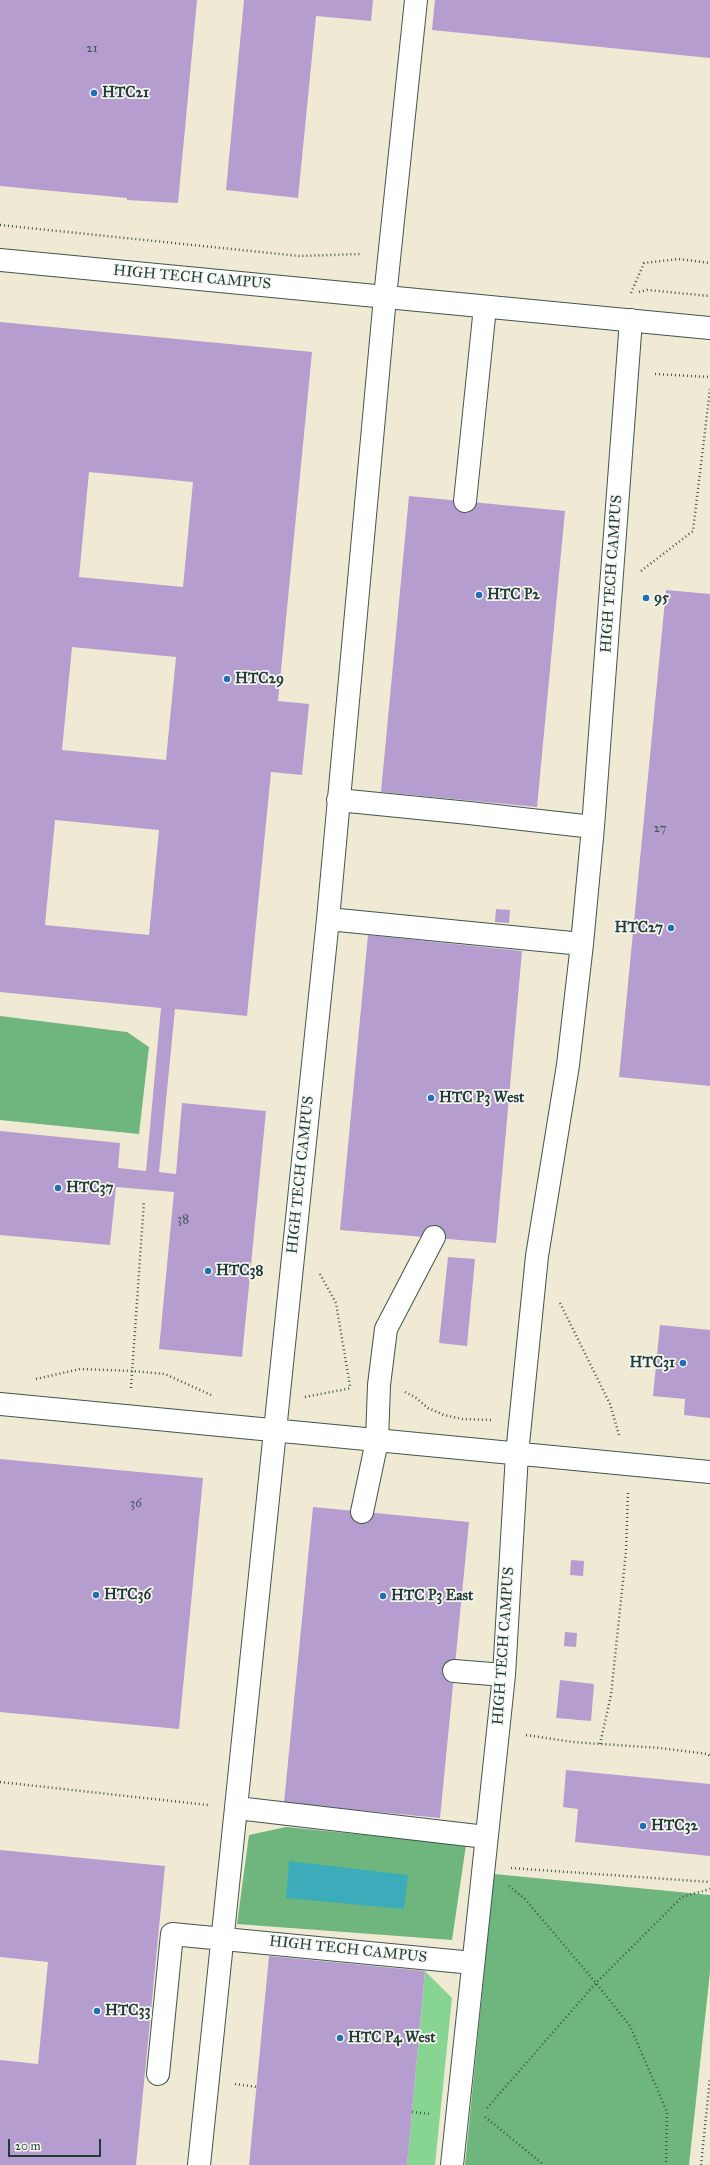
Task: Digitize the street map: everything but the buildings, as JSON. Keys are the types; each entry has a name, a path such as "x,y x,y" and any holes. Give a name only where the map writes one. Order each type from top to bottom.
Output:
{"street":[{"name":"HIGH TECH CAMPUS","path":"199,2165 224,1938 294,1239 328,919 385,297 416,0"},
{"name":"HIGH TECH CAMPUS","path":"0,260 710,328"},
{"path":"465,501 485,307"},
{"name":"HIGH TECH CAMPUS","path":"452,2165 504,1675 517,1454 537,1256 568,1064 594,827 631,320"},
{"path":"338,800 594,827"},
{"path":"328,919 582,944"},
{"path":"362,1512 377,1440 380,1385 386,1329 434,1237"},
{"path":"0,1404 710,1472"},
{"path":"454,1670 504,1675"},
{"path":"237,1808 486,1837"},
{"path":"158,2074 172,1934 224,1938"},
{"name":"HIGH TECH CAMPUS","path":"224,1938 473,1962"}],"path":[{"path":"0,225 299,256 375,253 389,267"},
{"path":"631,295 644,263 679,259 710,263"},
{"path":"623,294 631,295 647,290 710,296"},
{"path":"627,372 710,377"},
{"path":"611,594 693,531 710,389"},
{"path":"130,1417 144,1201"},
{"path":"294,1239 311,1257 336,1303 351,1388"},
{"path":"557,1297 610,1404 627,1464 629,1503 626,1552 611,1695 600,1744"},
{"path":"498,1729 535,1736 600,1744 660,1748 710,1756"},
{"path":"0,1782 237,1808"},
{"path":"483,1866 710,1882"},
{"path":"483,1866 525,1898 630,2026 667,2112 666,2165"},
{"path":"481,2114 596,1983 682,1897 710,1889"},
{"path":"701,2165 710,2078"},
{"path":"458,2109 481,2114 544,2165"}],"green space":[{"path":"0,1016 127,1032 149,1047 139,1134 0,1120"},
{"path":"286,1827 466,1845 452,1940 237,1924 249,1835"},
{"path":"494,1874 710,1895 710,1972 689,2165 465,2165"},
{"path":"425,1971 452,1998 435,2165 407,2165"}],"water":[{"path":"289,1861 408,1875 404,1909 286,1898"}],"place":[{"name":"HTC21","path":"94,93"},
{"name":"HTC P2","path":"479,595"},
{"name":"95","path":"646,598"},
{"name":"HTC29","path":"227,679"},
{"name":"HTC27","path":"671,928"},
{"name":"HTC P3 West","path":"431,1098"},
{"name":"HTC37","path":"58,1188"},
{"name":"HTC38","path":"208,1271"},
{"name":"HTC31","path":"683,1363"},
{"name":"HTC36","path":"96,1595"},
{"name":"HTC P3 East","path":"383,1596"},
{"name":"HTC32","path":"643,1826"},
{"name":"HTC33","path":"97,2011"},
{"name":"HTC P4 West","path":"340,2038"}]}
